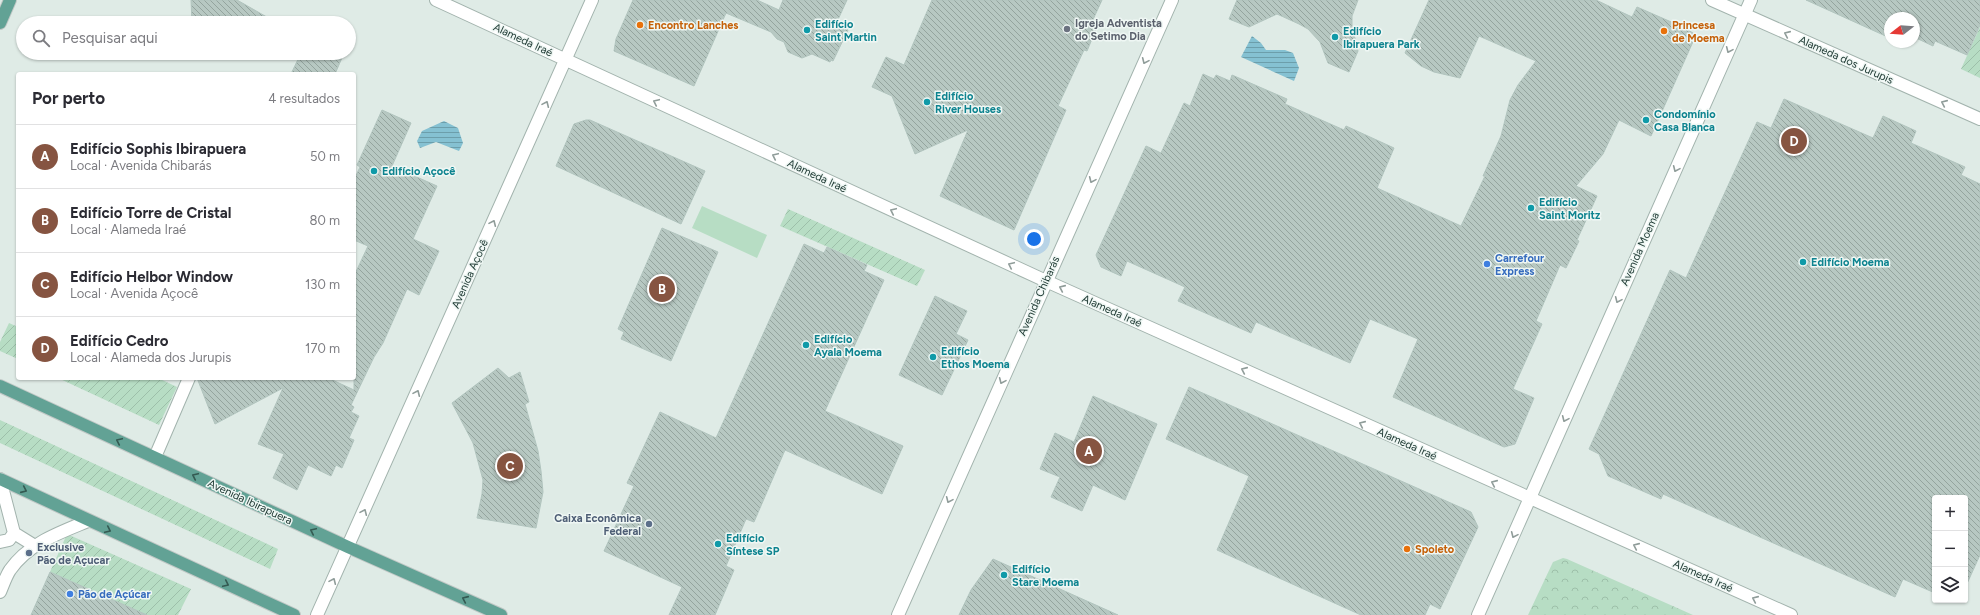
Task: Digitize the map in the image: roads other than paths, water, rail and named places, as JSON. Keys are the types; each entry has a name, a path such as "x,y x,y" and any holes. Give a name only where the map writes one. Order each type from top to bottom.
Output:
{"main road":[{"path":"0,23 10,0"},
{"name":"Avenida Ibirapuera","path":"0,386 348,547 501,615"},
{"path":"0,479 294,615"}],"street":[{"name":"Alameda Iraé","path":"436,0 1046,281 1529,499 1791,615"},
{"name":"Avenida Açocê","path":"317,615 592,0"},
{"name":"Avenida Chibarás","path":"898,615 1172,0"},
{"name":"Alameda dos Jurupis","path":"1712,0 1980,119"},
{"name":"Avenida Moema","path":"1478,615 1751,0"},
{"path":"155,457 188,380"},
{"path":"0,479 14,533 35,546"},
{"path":"0,592 10,570 35,546 46,538 88,521"},
{"path":"0,542 9,540 14,533"}],"water":[{"path":"1252,36 1261,43 1266,50 1285,50 1293,53 1299,68 1294,81 1241,57"},
{"path":"444,121 458,128 463,143 459,151 436,142 420,148 417,141 422,131"}],"place":[{"name":"Encontro Lanches","path":"640,25"},
{"name":"Igreja Adventista do Setimo Dia","path":"1067,29"},
{"name":"Edifício Saint Martin","path":"807,30"},
{"name":"Princesa de Moema","path":"1664,31"},
{"name":"Edifício Ibirapuera Park","path":"1335,37"},
{"name":"Edifício River Houses","path":"927,102"},
{"name":"Condomínio Casa Blanca","path":"1646,120"},
{"name":"Edifício Cedro","path":"1794,141"},
{"name":"Edifício Açocê","path":"374,171"},
{"name":"Edifício Saint Moritz","path":"1531,208"},
{"name":"Edifício Moema","path":"1803,262"},
{"name":"Carrefour Express","path":"1487,264"},
{"name":"Edifício Torre de Cristal","path":"662,289"},
{"name":"Edifício Ayala Moema","path":"806,345"},
{"name":"Edifício Ethos Moema","path":"933,357"},
{"name":"Edifício Sophis Ibirapuera","path":"1089,451"},
{"name":"Edifício Helbor Window","path":"510,466"},
{"name":"Caixa Econômica Federal","path":"649,524"},
{"name":"Edifício Síntese SP","path":"718,544"},
{"name":"Spoleto","path":"1407,549"},
{"name":"Exclusive Pão de Açucar","path":"29,553"},
{"name":"Edifício Stare Moema","path":"1004,575"},
{"name":"Pão de Açúcar","path":"70,594"}]}
